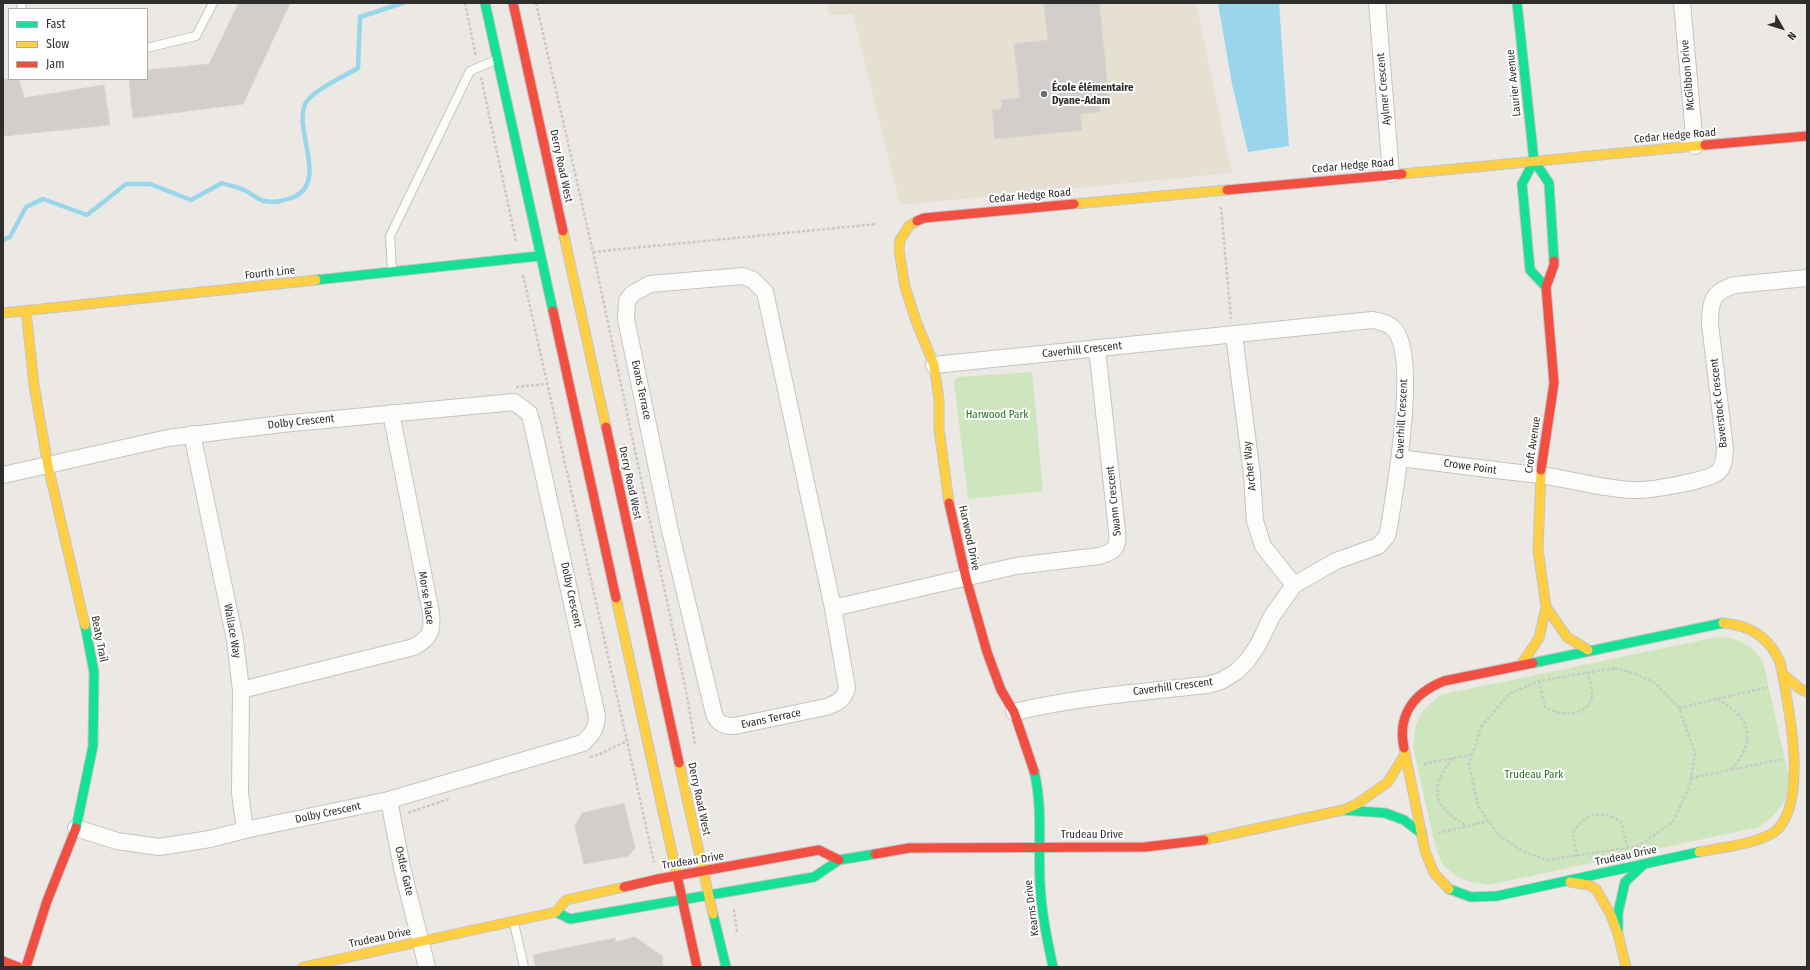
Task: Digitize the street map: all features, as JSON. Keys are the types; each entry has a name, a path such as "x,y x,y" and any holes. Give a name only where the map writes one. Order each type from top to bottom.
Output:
{"street":[{"path":"485,3 539,256 697,967"},
{"name":"Derry Road West","path":"513,3 703,872 726,967"},
{"name":"Aylmer Crescent","path":"1377,3 1392,174"},
{"name":"Laurier Avenue","path":"1517,3 1534,161"},
{"name":"McGibbon Drive","path":"1682,3 1695,146"},
{"name":"Cedar Hedge Road","path":"905,230 913,222 924,218 1807,136"},
{"path":"1534,161 1522,184 1530,270 1546,287"},
{"name":"Croft Avenue","path":"1522,665 1539,638 1546,607 1538,550 1540,475 1554,383 1546,287 1554,265 1549,183 1534,161"},
{"name":"Harwood Drive","path":"905,230 899,245 905,286 916,321 934,365 944,472 953,524 966,578 987,652 1002,690 1014,712 1032,761 1038,787 1040,846"},
{"name":"Fourth Line","path":"3,313 539,256"},
{"name":"Evans Terrace","path":"743,276 753,280 765,292 833,608 848,688 845,697 836,704 826,707 735,726 720,724 715,719 669,526 626,319 627,301 632,294 640,288 650,284 743,276"},
{"name":"Baverstock Crescent","path":"1540,475 1612,489 1635,490 1702,480 1719,471 1724,462 1725,449 1710,324 1710,306 1714,296 1724,288 1735,285 1807,278"},
{"name":"Beaty Trail","path":"26,311 34,385 48,466 77,587 94,672 93,746 76,828 47,900 26,967"},
{"name":"Caverhill Crescent","path":"934,365 1372,320 1383,322 1394,329 1400,339 1403,354 1405,392 1400,458 1389,527 1387,536 1382,542 1374,548 1336,561 1294,586 1272,616 1258,645 1247,661 1236,672 1221,681 1207,686 1083,698 1052,703 1014,712"},
{"name":"Archer Way","path":"1234,335 1252,475 1255,521 1262,546 1294,586"},
{"name":"Swann Crescent","path":"966,578 1016,566 1099,556 1109,554 1115,549 1118,542 1118,531 1097,348"},
{"name":"Dolby Crescent","path":"3,475 48,466 161,439 192,434 510,402 520,405 529,412 532,423 597,716 596,727 592,734 583,743 389,800 245,830 210,839 159,847 117,842 76,828"},
{"name":"Morse Place","path":"241,690 414,647 429,636 432,627 431,614 391,413"},
{"name":"Wallace Way","path":"192,434 235,640 241,690 240,792 245,830"},
{"name":"Crowe Point","path":"1400,458 1540,475"},
{"path":"833,608 966,578"},
{"name":"Croft Avenue","path":"1546,607 1555,622 1567,637 1588,650"},
{"name":"Trudeau Drive","path":"1795,817 1780,833 1768,837 1484,898 1471,897 1450,889 1434,873 1427,857 1402,735 1406,714 1410,705 1425,690 1444,681 1710,625 1735,623 1758,632 1768,640 1776,650 1800,747 1804,772"},
{"path":"1783,674 1799,688 1807,692"},
{"name":"Trudeau Drive","path":"556,912 570,920 607,912 709,896 814,877 839,860 909,848 1040,846 1145,847 1194,842 1343,810 1357,804 1388,782 1405,754"},
{"name":"Ostler Gate","path":"389,800 402,868 426,967"},
{"name":"Trudeau Drive","path":"1343,810 1385,813 1404,820 1422,834"},
{"name":"Kearns Drive","path":"1040,846 1040,882 1044,926 1053,967"},
{"name":"Trudeau Drive","path":"303,967 556,912 566,900 658,879 819,850 839,860"},
{"path":"1618,934 1618,913 1625,882 1643,865"},
{"path":"1567,881 1589,885 1596,889 1606,905 1618,934 1626,967"},
{"path":"3,961 18,967"}],"lane":[{"path":"148,48 196,36 213,3"},
{"path":"392,272 390,236 470,71 497,60"},
{"path":"513,921 524,967"}],"path":[{"path":"465,3 516,243"},
{"path":"536,3 593,252 688,696 696,750"},
{"path":"1219,190 1234,335"},
{"path":"593,252 877,224"},
{"path":"522,271 653,860"},
{"path":"510,402 516,387 547,384"},
{"path":"1615,668 1636,674 1654,683 1679,708 1695,753 1690,785 1673,822 1638,846 1627,846 1577,857 1547,860 1524,852 1498,835 1478,806 1469,765 1481,727 1509,694 1539,680 1615,668"},
{"path":"1539,680 1545,707 1557,713 1572,714 1580,711 1590,702 1592,695 1588,672"},
{"path":"1679,708 1769,687"},
{"path":"1717,699 1738,713 1748,729 1748,742 1741,757 1731,770"},
{"path":"1691,778 1786,759 1784,752"},
{"path":"1419,765 1473,754"},
{"path":"1453,758 1440,778 1437,787 1438,798 1448,814 1468,826"},
{"path":"1577,857 1573,833 1577,825 1585,818 1595,815 1608,814 1621,822 1627,846"},
{"path":"1434,834 1488,821"}],"shaded area":[{"name":"École élémentaire Dyane-Adam","path":"827,3 1196,3 1232,173 900,205 853,14 829,15"}],"green space":[{"name":"Harwood Park","path":"1032,372 1043,491 968,499 954,381 958,377"},
{"name":"Trudeau Park","path":"1728,637 1740,641 1753,649 1763,662 1790,782 1783,803 1775,813 1759,827 1489,885 1472,882 1457,877 1442,864 1435,845 1413,747 1416,724 1424,710 1440,695 1712,638"}],"water":[{"path":"1218,3 1279,3 1289,146 1248,152 1232,84"}],"building":[{"path":"239,3 290,3 243,104 133,118 129,80 148,80 148,70 209,64"},
{"path":"1044,3 1099,3 1109,98 1099,99 1100,112 1080,114 1082,130 995,139 992,110 1002,109 1001,100 1020,98 1014,44 1048,40"},
{"path":"3,79 19,80 24,98 104,85 110,125 3,136"},
{"path":"624,804 635,847 629,856 584,864 575,826 582,813"},
{"path":"635,937 662,956 663,967 536,967 533,955 615,938 615,942"}],"waterway":[{"path":"3,240 10,237 26,207 43,199 87,215 126,184 150,184 191,200 222,183 248,192 264,201 272,202 294,197 304,189 309,179 308,152 303,124 303,111 307,101 311,96 324,87 358,68 360,17 403,3"}],"traffic: fast":[{"path":"485,3 553,311"},
{"path":"1517,3 1534,161 1549,183 1554,261"},
{"path":"1534,161 1522,184 1530,270 1546,287"},
{"path":"316,280 539,256"},
{"path":"1533,663 1723,623"},
{"path":"76,828 93,746 94,672 85,625"},
{"path":"1034,771 1037,785 1039,812 1042,904 1053,967"},
{"path":"1343,810 1385,813 1404,820 1422,834"},
{"path":"1449,889 1471,897 1497,896 1699,852"},
{"path":"556,912 570,919 814,877 839,860 875,854"},
{"path":"1618,929 1618,913 1625,882 1643,865"},
{"path":"713,914 726,967"}],"traffic: slow":[{"path":"1402,174 1705,145"},
{"path":"1074,204 1227,190"},
{"path":"917,221 909,226 900,240 899,250 905,287 916,321 934,365 939,400 939,429 949,503"},
{"path":"563,231 606,427"},
{"path":"3,313 316,280"},
{"path":"26,311 34,385 48,466 85,625"},
{"path":"1541,470 1538,550 1546,607 1567,637 1588,650"},
{"path":"616,598 678,880"},
{"path":"1521,665 1539,638 1546,607"},
{"path":"1699,852 1746,843 1773,833 1784,820 1791,802 1794,779 1794,754 1788,704 1780,662 1776,653 1758,634 1742,626 1723,623"},
{"path":"1783,674 1799,688 1807,692"},
{"path":"1404,748 1425,851 1434,873 1449,889"},
{"path":"1204,840 1343,810 1357,804 1388,782 1405,754"},
{"path":"679,763 713,914"},
{"path":"1570,882 1589,885 1596,889 1611,915 1618,934 1626,967"},
{"path":"303,967 556,912 566,900 624,887"}],"traffic: jam":[{"path":"513,3 563,231"},
{"path":"1705,145 1807,136"},
{"path":"1227,190 1402,174"},
{"path":"917,221 924,218 1074,204"},
{"path":"1541,470 1554,383 1546,287 1554,261"},
{"path":"553,311 616,598"},
{"path":"606,427 679,763"},
{"path":"949,503 966,578 987,652 1001,690 1014,712 1034,771"},
{"path":"1404,748 1402,736 1406,715 1416,699 1433,686 1444,681 1533,663"},
{"path":"26,967 47,901 76,828"},
{"path":"875,854 909,848 1145,847 1204,840"},
{"path":"624,887 658,879 819,850 839,860"},
{"path":"678,880 697,967"},
{"path":"3,961 18,967"}],"place":[{"name":"École élémentaire Dyane-Adam","path":"1044,94"}]}
